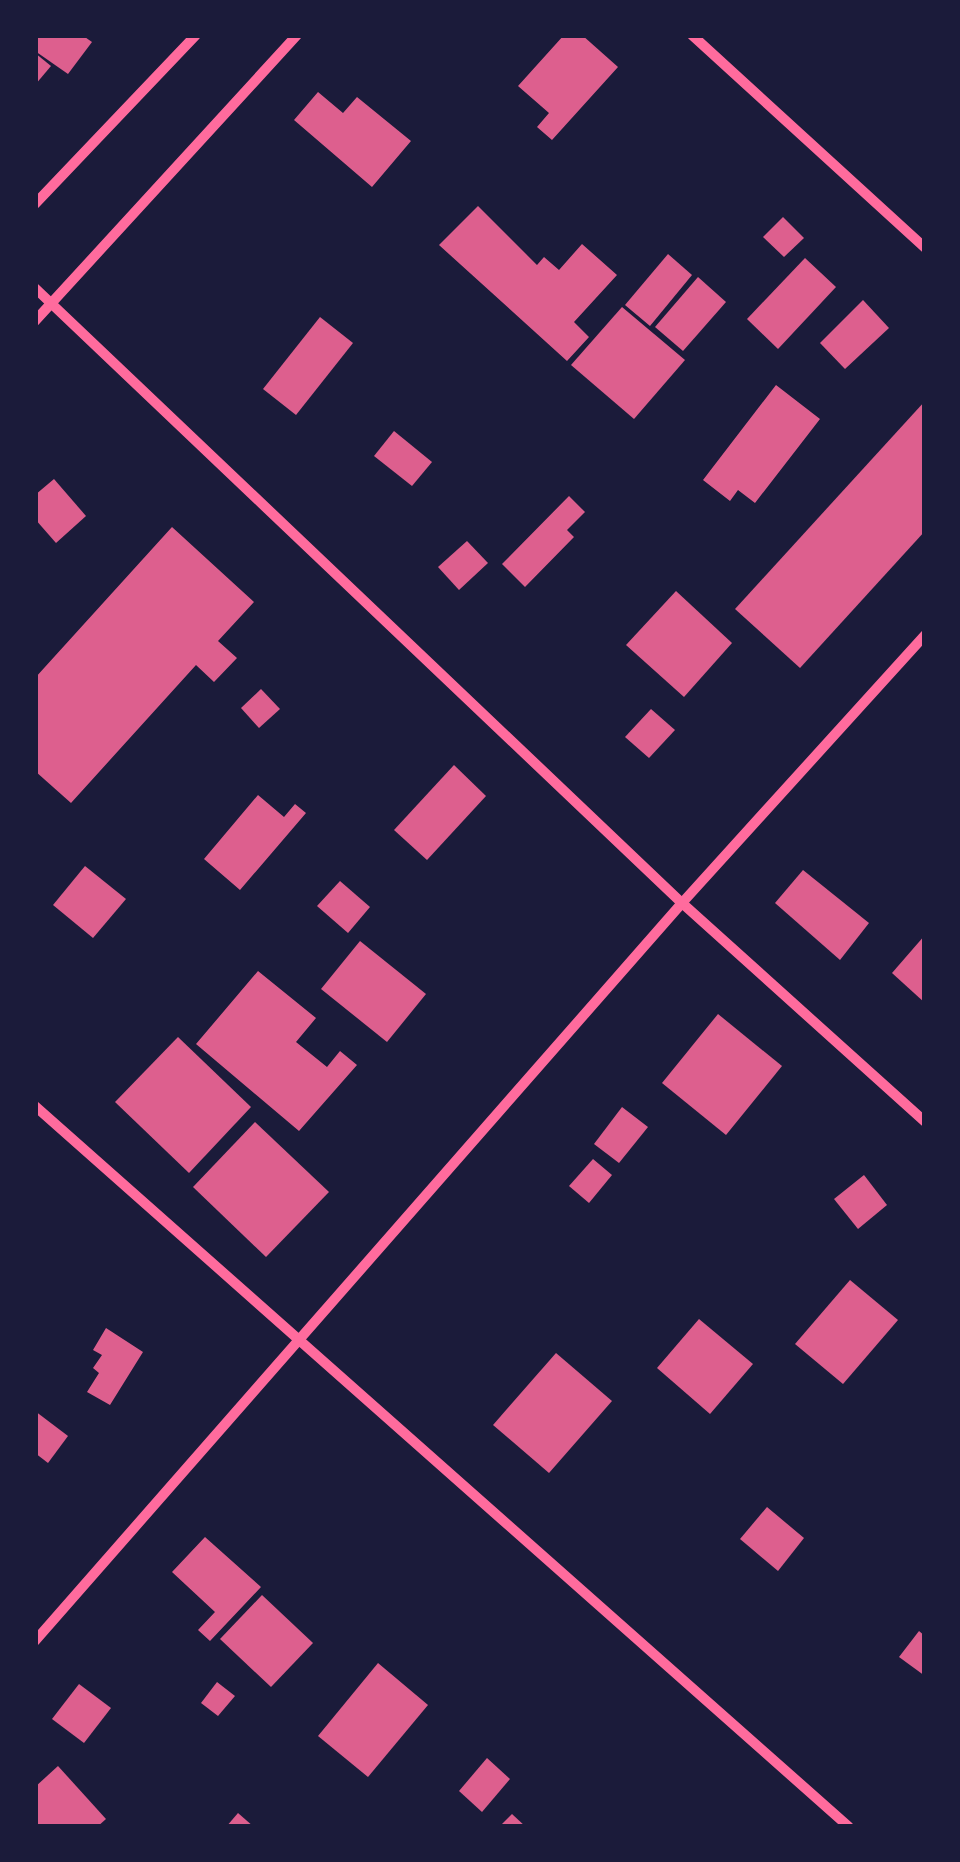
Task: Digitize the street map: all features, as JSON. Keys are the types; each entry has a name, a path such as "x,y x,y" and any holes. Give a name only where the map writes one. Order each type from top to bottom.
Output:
{"street":[{"path":"35,204 196,35"},
{"path":"35,322 297,35"},
{"path":"692,35 925,248"},
{"path":"35,288 682,902 925,1122"},
{"path":"35,1641 682,902 925,634"},
{"path":"35,1106 849,1827"}],"building":[{"path":"35,35 82,35 92,42 68,74 35,51"},
{"path":"564,35 582,35 618,67 552,140 537,127 549,113 518,86"},
{"path":"35,53 51,66 35,85"},
{"path":"318,92 343,113 357,97 411,141 372,187 294,120"},
{"path":"478,206 537,265 544,257 559,270 582,244 617,275 574,322 589,337 567,361 439,245"},
{"path":"783,217 804,238 784,257 763,237"},
{"path":"668,254 692,275 650,326 625,305"},
{"path":"805,258 836,287 778,349 747,319"},
{"path":"698,277 726,302 683,351 655,327"},
{"path":"863,300 889,328 845,369 820,343"},
{"path":"622,307 685,360 634,419 571,365"},
{"path":"320,317 353,343 296,415 263,389"},
{"path":"776,385 820,419 755,503 738,490 730,501 703,480"},
{"path":"925,401 925,531 800,668 735,609"},
{"path":"394,431 432,462 412,486 374,456"},
{"path":"54,479 86,516 56,543 35,519 35,495"},
{"path":"569,496 585,512 567,530 574,537 525,587 502,564"},
{"path":"172,527 254,602 218,641 237,658 214,682 196,665 71,803 35,771 35,678"},
{"path":"467,541 488,563 459,590 438,567"},
{"path":"676,591 732,643 684,697 626,645"},
{"path":"261,689 280,709 259,728 241,708"},
{"path":"651,709 675,730 649,758 625,737"},
{"path":"454,765 486,796 427,860 394,830"},
{"path":"258,795 284,817 295,804 306,813 240,890 204,859"},
{"path":"85,866 126,899 93,938 53,905"},
{"path":"803,870 869,923 840,960 775,903"},
{"path":"340,881 370,907 348,933 317,906"},
{"path":"925,935 925,1003 892,973"},
{"path":"360,941 426,994 387,1042 321,989"},
{"path":"258,971 316,1018 296,1042 327,1067 340,1051 357,1065 299,1131 196,1044"},
{"path":"718,1014 782,1066 726,1135 662,1083"},
{"path":"178,1037 251,1107 189,1173 115,1102"},
{"path":"622,1107 648,1127 619,1163 594,1144"},
{"path":"255,1122 329,1192 266,1257 193,1187"},
{"path":"593,1159 612,1175 589,1203 569,1186"},
{"path":"864,1175 887,1205 858,1229 834,1199"},
{"path":"850,1280 898,1320 843,1384 795,1344"},
{"path":"699,1319 753,1364 710,1414 657,1368"},
{"path":"106,1328 143,1352 110,1405 87,1392 99,1373 93,1368 102,1355 93,1350"},
{"path":"556,1353 612,1401 549,1473 493,1425"},
{"path":"35,1411 68,1436 48,1463 35,1453"},
{"path":"767,1507 804,1538 778,1571 740,1539"},
{"path":"205,1537 261,1587 210,1641 198,1630 215,1612 172,1572"},
{"path":"262,1595 313,1643 271,1687 220,1639"},
{"path":"919,1631 925,1636 925,1676 899,1657"},
{"path":"378,1663 428,1705 368,1777 318,1736"},
{"path":"217,1682 235,1696 218,1716 201,1703"},
{"path":"79,1684 111,1708 84,1743 52,1719"},
{"path":"487,1758 510,1779 482,1812 459,1791"},
{"path":"58,1766 106,1819 97,1827 39,1827 35,1823 35,1787"},
{"path":"238,1813 254,1827 226,1827"},
{"path":"512,1814 526,1827 499,1827"}]}
